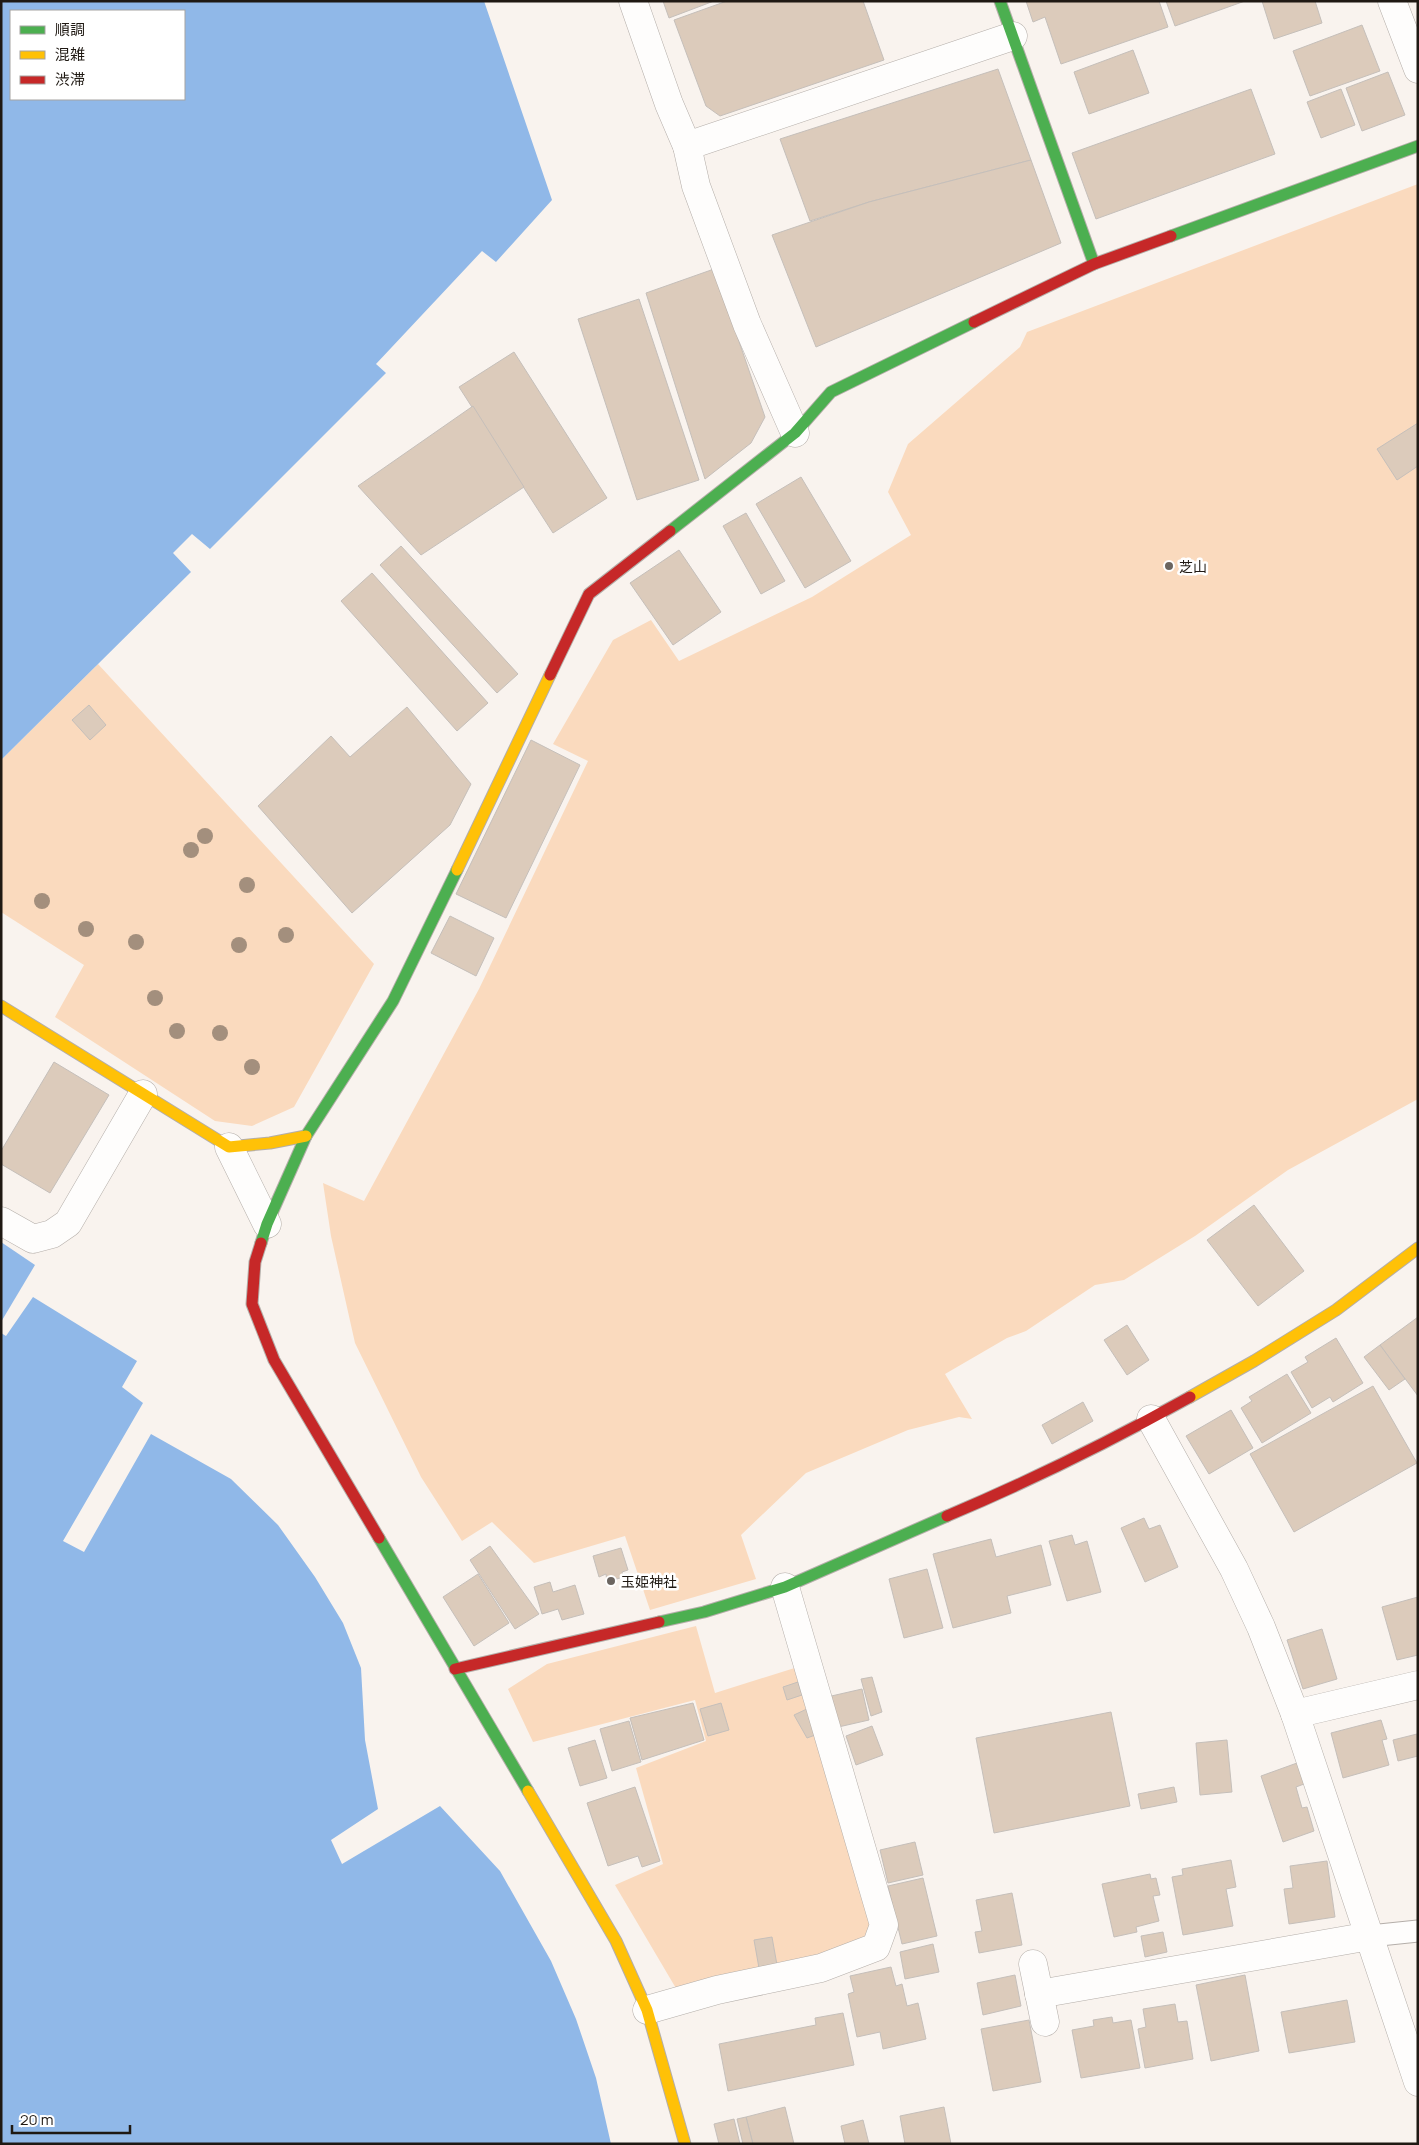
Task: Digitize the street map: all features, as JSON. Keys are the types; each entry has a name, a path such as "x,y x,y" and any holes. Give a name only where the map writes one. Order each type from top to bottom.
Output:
{"street":[{"path":"632,1 669,104 687,146 696,186 746,324 795,433"},
{"path":"1000,1 1094,264"},
{"path":"1399,3 1418,69"},
{"path":"687,146 1013,36"},
{"path":"684,2144 678,2113 647,2010 616,1941 274,1360 252,1304 255,1262 267,1224 306,1136 393,1001 589,594 795,433 831,392 1094,264 1418,146"},
{"path":"1,1006 229,1147 267,1224"},
{"path":"1,1221 33,1239 52,1234 68,1223 143,1094"},
{"path":"229,1147 270,1143 306,1136"},
{"path":"455,1669 704,1612 785,1587 1001,1493 1151,1419 1254,1361 1336,1310 1418,1248"},
{"path":"1151,1419 1234,1569 1261,1627 1295,1714 1418,2082"},
{"path":"647,2010 717,1990 837,1963 876,1947 884,1925 785,1587"},
{"path":"1295,1714 1418,1685"},
{"path":"1039,1994 1370,1936"},
{"path":"1033,1964 1045,2022"}],"lane":[{"path":"1370,1936 1418,1931"}],"shaded area":[{"path":"1418,184 1418,1099 1288,1170 1195,1236 1124,1280 1095,1285 1026,1331 1007,1338 945,1374 972,1419 959,1417 908,1430 806,1473 741,1535 756,1579 650,1610 625,1536 534,1563 492,1522 462,1541 421,1477 355,1343 331,1236 323,1183 364,1201 479,989 588,761 553,744 613,640 651,620 679,661 812,597 911,535 888,492 908,444 1020,347 1027,332"},
{"path":"98,664 374,964 294,1107 252,1126 215,1121 55,1017 84,965 1,912 1,760"},
{"path":"696,1626 715,1693 801,1666 878,1919 870,1939 819,1968 677,1990 615,1885 663,1864 636,1768 706,1741 695,1700 533,1742 508,1689 547,1664"}],"water":[{"path":"1,1 484,1 552,200 496,262 482,251 376,364 386,373 210,549 192,534 173,553 191,572 1,760"},
{"path":"1,1242 35,1265 1,1322"},
{"path":"33,1297 137,1361 122,1387 143,1403 63,1541 84,1552 151,1434 231,1479 278,1525 315,1577 343,1623 361,1668 365,1740 378,1809 331,1840 342,1864 440,1806 500,1871 551,1961 576,2019 596,2078 611,2144 1,2144 1,1333 6,1336"}],"building":[{"path":"663,1 714,1 669,18"},
{"path":"727,1 863,1 884,60 720,116 706,106 674,20"},
{"path":"1026,1 1159,1 1168,27 1061,64 1045,17 1033,22"},
{"path":"1166,1 1245,1 1175,26"},
{"path":"1262,1 1315,1 1322,23 1274,39"},
{"path":"1362,25 1380,71 1310,96 1293,51"},
{"path":"1133,50 1149,93 1089,114 1074,72"},
{"path":"998,69 1031,160 869,202 810,221 780,139"},
{"path":"1388,72 1405,115 1362,131 1346,88"},
{"path":"1251,89 1275,154 1096,219 1072,153"},
{"path":"1341,89 1355,125 1321,138 1307,102"},
{"path":"1031,160 1061,243 816,347 772,235 869,202"},
{"path":"714,269 765,417 751,443 705,479 646,293"},
{"path":"639,299 699,480 637,500 578,319"},
{"path":"514,352 607,498 553,533 459,387"},
{"path":"473,406 524,487 421,555 358,486"},
{"path":"1418,423 1418,466 1397,480 1377,449"},
{"path":"801,477 851,561 805,588 756,504"},
{"path":"746,513 785,581 761,594 723,526"},
{"path":"401,546 518,674 497,693 380,565"},
{"path":"679,550 721,612 673,645 630,583"},
{"path":"372,573 488,703 457,731 341,601"},
{"path":"89,705 106,725 90,740 72,720"},
{"path":"407,707 471,784 450,825 352,913 258,806 331,736 350,757"},
{"path":"531,740 580,765 506,918 456,894"},
{"path":"450,916 494,938 476,976 431,953"},
{"path":"54,1062 109,1095 50,1193 1,1164 1,1151"},
{"path":"1254,1205 1304,1271 1258,1306 1207,1240"},
{"path":"1418,1317 1418,1396 1380,1345"},
{"path":"1127,1325 1149,1360 1127,1375 1104,1340"},
{"path":"1336,1338 1363,1383 1333,1402 1330,1397 1312,1408 1291,1372 1308,1362 1305,1357"},
{"path":"1380,1345 1405,1379 1389,1390 1364,1357"},
{"path":"1287,1374 1311,1413 1262,1443 1241,1408 1252,1401 1249,1397"},
{"path":"1373,1386 1417,1463 1294,1532 1250,1454"},
{"path":"1083,1402 1093,1421 1052,1444 1042,1425"},
{"path":"1231,1410 1253,1448 1209,1474 1186,1436"},
{"path":"1144,1518 1149,1529 1160,1525 1178,1567 1145,1582 1121,1528"},
{"path":"1072,1535 1075,1545 1087,1541 1101,1592 1067,1601 1049,1541"},
{"path":"991,1539 996,1557 1041,1545 1051,1585 1007,1596 1011,1613 953,1628 933,1554"},
{"path":"490,1546 539,1614 515,1629 470,1560"},
{"path":"621,1548 628,1570 622,1572 623,1577 607,1582 606,1574 599,1577 593,1556"},
{"path":"927,1569 943,1628 904,1638 889,1579"},
{"path":"478,1574 509,1623 474,1646 443,1597"},
{"path":"550,1582 553,1592 575,1585 584,1614 562,1620 558,1609 542,1614 534,1587"},
{"path":"1418,1597 1418,1655 1397,1660 1382,1607"},
{"path":"1322,1629 1337,1679 1303,1689 1287,1640"},
{"path":"872,1677 882,1712 871,1716 861,1679"},
{"path":"798,1682 802,1695 787,1700 783,1687"},
{"path":"862,1689 869,1720 834,1728 827,1697"},
{"path":"693,1703 704,1740 642,1760 630,1718"},
{"path":"721,1703 729,1730 708,1736 700,1709"},
{"path":"809,1708 818,1734 807,1738 794,1715"},
{"path":"1111,1712 1130,1806 994,1833 976,1738"},
{"path":"1381,1720 1387,1739 1382,1740 1389,1765 1343,1778 1331,1733"},
{"path":"629,1721 641,1762 612,1771 600,1729"},
{"path":"872,1726 883,1755 856,1765 846,1736"},
{"path":"1417,1734 1418,1756 1398,1761 1393,1740"},
{"path":"595,1740 607,1778 580,1786 568,1748"},
{"path":"1227,1740 1232,1792 1200,1795 1196,1743"},
{"path":"1297,1763 1304,1784 1296,1787 1302,1808 1307,1807 1314,1831 1283,1842 1261,1776"},
{"path":"635,1787 660,1861 642,1867 638,1856 608,1866 587,1803"},
{"path":"1174,1787 1177,1802 1141,1809 1138,1794"},
{"path":"915,1842 923,1875 888,1883 880,1850"},
{"path":"1231,1860 1236,1887 1226,1889 1233,1926 1183,1935 1172,1877 1183,1875 1182,1869"},
{"path":"1327,1861 1335,1917 1289,1924 1284,1889 1293,1888 1290,1866"},
{"path":"1150,1874 1151,1879 1156,1878 1160,1895 1153,1896 1159,1921 1136,1927 1137,1932 1114,1937 1102,1884"},
{"path":"923,1878 937,1936 902,1944 888,1886"},
{"path":"1012,1893 1022,1945 979,1953 975,1932 982,1931 976,1900"},
{"path":"1163,1932 1167,1952 1145,1957 1141,1936"},
{"path":"772,1937 777,1965 759,1968 754,1940"},
{"path":"933,1944 939,1972 905,1979 900,1952"},
{"path":"891,1967 896,1986 902,1984 907,2006 918,2003 926,2039 883,2049 880,2032 857,2037 848,1994 854,1992 850,1976"},
{"path":"1015,1975 1021,2006 983,2015 977,1983"},
{"path":"1245,1975 1259,2051 1211,2061 1196,1985"},
{"path":"1347,2000 1355,2042 1289,2053 1281,2012"},
{"path":"1175,2004 1178,2022 1187,2021 1193,2059 1145,2068 1138,2029 1146,2027 1143,2009"},
{"path":"843,2013 854,2065 728,2091 719,2044 816,2025 815,2018"},
{"path":"1112,2017 1113,2023 1131,2020 1140,2068 1081,2078 1072,2030 1094,2026 1093,2020"},
{"path":"1029,2020 1041,2082 993,2091 981,2029"},
{"path":"785,2107 794,2144 753,2144 746,2117"},
{"path":"944,2107 951,2144 905,2144 900,2116"},
{"path":"746,2117 753,2144 743,2144 737,2119"},
{"path":"734,2119 740,2144 719,2144 714,2124"},
{"path":"863,2120 869,2144 845,2144 841,2126"}],"traffic: fast":[{"path":"1000,1 1094,264"},
{"path":"1171,236 1418,146"},
{"path":"670,531 795,433 831,392 974,322"},
{"path":"261,1243 267,1224 306,1136 393,1001 457,870"},
{"path":"659,1622 704,1612 785,1587 947,1516"},
{"path":"379,1538 528,1791"}],"traffic: slow":[{"path":"457,870 550,675"},
{"path":"1,1006 229,1147 270,1143 306,1136"},
{"path":"1190,1397 1254,1361 1336,1310 1418,1248"},
{"path":"528,1791 616,1941 647,2010 685,2144"}],"traffic: jam":[{"path":"974,322 1094,264 1171,236"},
{"path":"550,675 589,594 670,531"},
{"path":"261,1243 255,1262 252,1304 274,1360 379,1538"},
{"path":"947,1516 1070,1460 1190,1397"},
{"path":"455,1669 659,1622"}],"place":[{"name":"芝山","path":"1169,566"},
{"name":"玉姫神社","path":"611,1581"}]}
